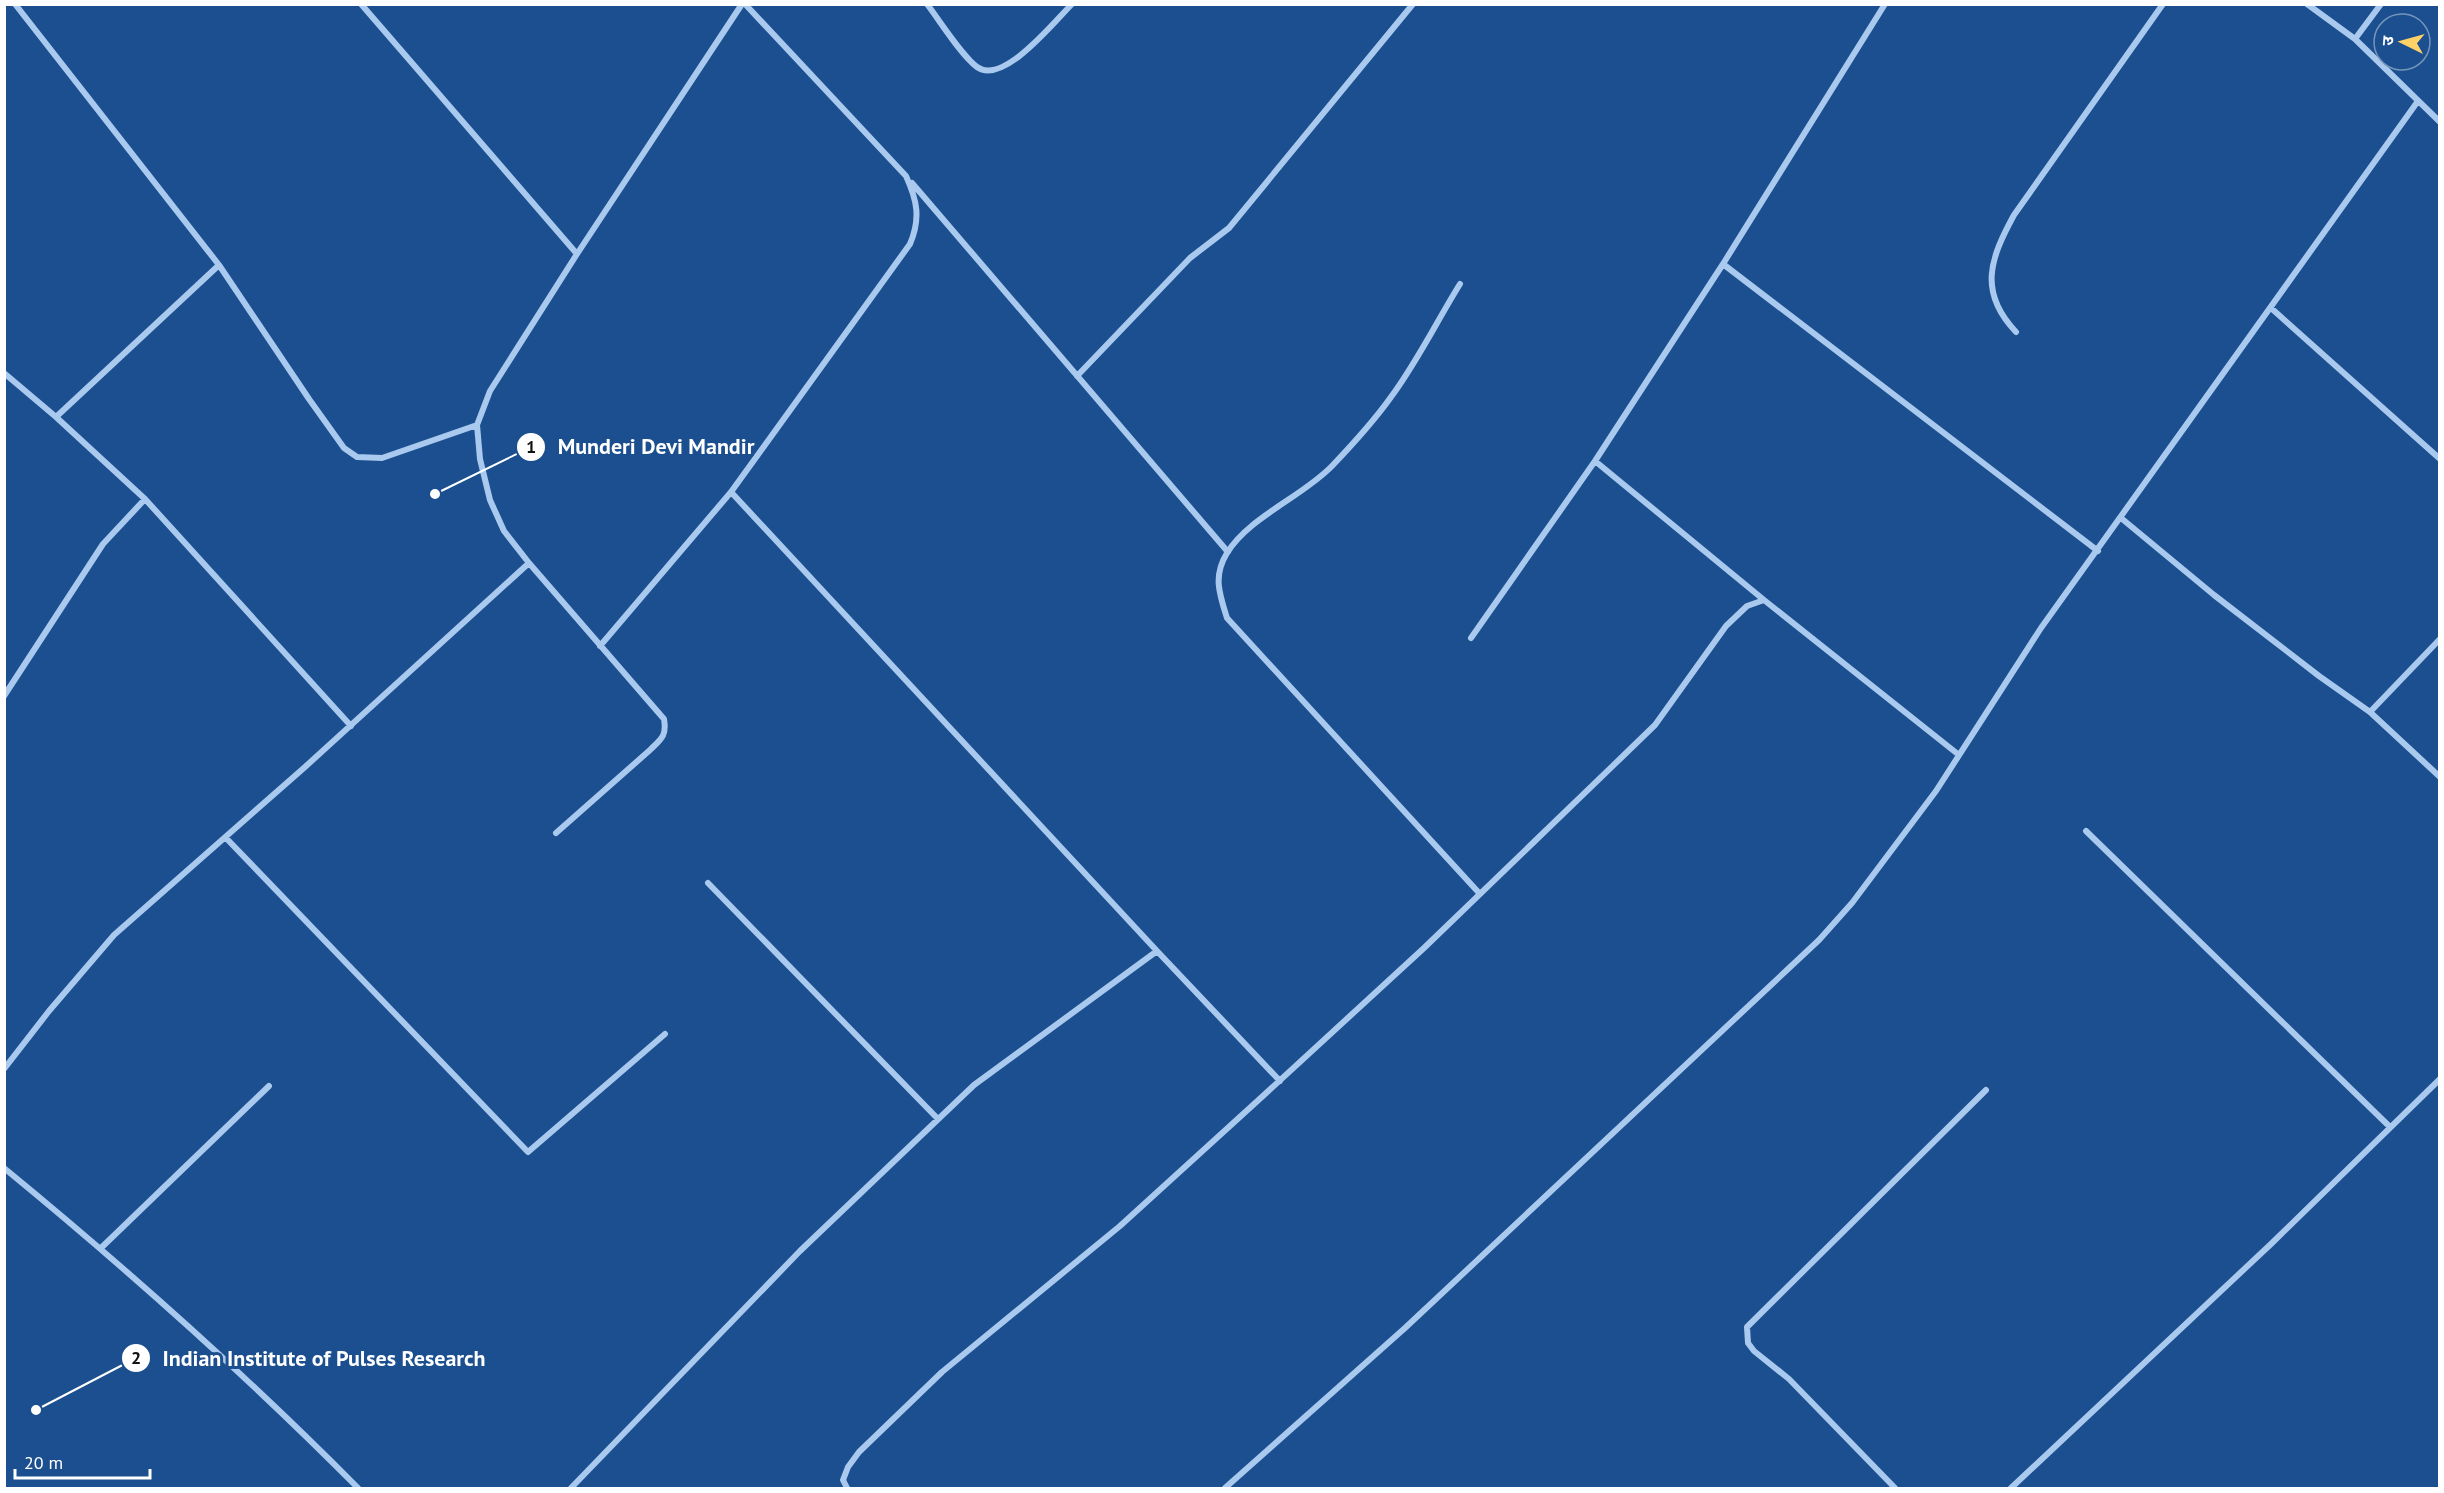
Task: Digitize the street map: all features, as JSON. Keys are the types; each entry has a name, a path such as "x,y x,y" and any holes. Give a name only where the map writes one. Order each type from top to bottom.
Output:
{"street":[{"path":"15,4 219,265 344,448 357,457 382,458 477,425"},
{"path":"361,4 577,254"},
{"path":"555,832 661,739 666,730 664,719 504,531 489,500 480,459 477,425 490,391 577,254 744,4 906,176 1228,552"},
{"path":"927,4 977,68 988,72 1012,63 1072,4"},
{"path":"1077,376 1190,258 1229,228 1261,192 1413,4"},
{"path":"1471,638 1595,461 1723,264 1885,4"},
{"path":"2016,332 2001,317 1992,298 1991,271 1998,245 2014,215 2163,4"},
{"path":"2307,4 2355,39 2439,122"},
{"path":"2355,39 2381,4"},
{"path":"1225,1488 1405,1328 1819,940 1852,903 1936,791 2041,628 2418,101"},
{"path":"600,646 731,492 910,244 917,228 918,214 915,195 906,176"},
{"path":"1723,264 2097,551"},
{"path":"56,417 219,265"},
{"path":"1460,284 1391,397 1330,468 1299,494 1258,520 1228,552 1218,574 1220,596 1227,618 1480,894"},
{"path":"2271,308 2439,459"},
{"path":"4,373 56,417 145,499 351,726"},
{"path":"1595,461 1764,600 1959,755"},
{"path":"731,492 1280,1081"},
{"path":"4,696 103,544 145,499"},
{"path":"2121,518 2214,596 2370,712 2439,777"},
{"path":"4,1069 49,1011 114,935 351,726 529,563"},
{"path":"847,1488 843,1480 848,1467 859,1452 942,1372 1120,1226 1280,1081 1480,894 1655,724 1726,626 1748,606 1764,600"},
{"path":"2370,712 2439,639"},
{"path":"2086,831 2390,1127"},
{"path":"225,838 528,1152 665,1034"},
{"path":"708,883 938,1119"},
{"path":"571,1488 800,1251 974,1085 1157,951"},
{"path":"2011,1488 2271,1244 2439,1079"},
{"path":"100,1248 269,1086"},
{"path":"1895,1488 1789,1379 1754,1350 1748,1342 1746,1327 1986,1090"},
{"path":"4,1168 100,1248 358,1488"}],"place":[{"name":"Munderi Devi Mandir","path":"435,494"},
{"name":"Indian Institute of Pulses Research","path":"36,1410"}]}
